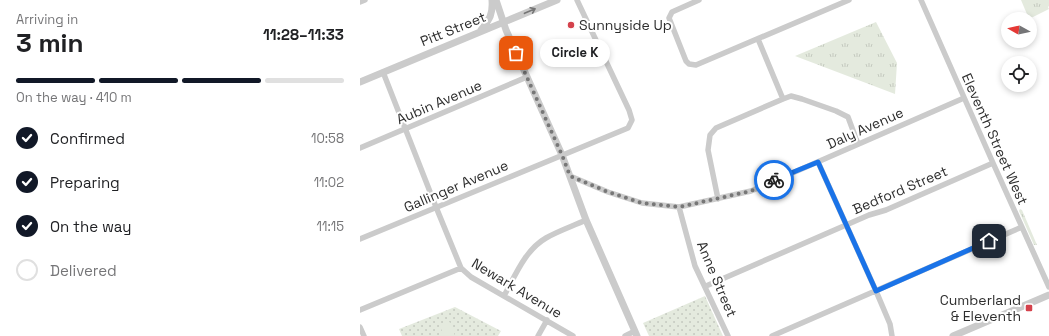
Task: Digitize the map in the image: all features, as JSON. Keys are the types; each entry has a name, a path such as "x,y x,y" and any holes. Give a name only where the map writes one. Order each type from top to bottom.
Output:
{"street":[{"path":"360,2 365,0"},
{"path":"481,31 493,10 492,0"},
{"path":"496,0 503,23 562,155 586,220 636,334 625,336"},
{"name":"Pitt Street","path":"360,82 557,0"},
{"name":"Gallinger Avenue","path":"360,239 628,128 632,120 629,110 577,0"},
{"path":"699,0 672,12 668,18 686,61 689,64 696,65 849,0"},
{"name":"Eleventh Street West","path":"921,0 992,163 1049,286"},
{"path":"758,39 783,99"},
{"path":"383,72 461,268"},
{"name":"Aubin Avenue","path":"360,148 527,77"},
{"path":"718,199 708,150 710,135 716,128 783,99 792,96 836,111 848,117 858,144"},
{"name":"Daly Avenue","path":"570,176 608,192 642,203 679,207 751,191 964,98"},
{"path":"818,162 876,291 890,324 892,336"},
{"name":"Bedford Street","path":"706,286 869,215 886,210 992,163"},
{"name":"Anne Street","path":"679,207 695,266 706,286 728,336"},
{"path":"504,296 523,262 536,245 546,238 586,220"},
{"path":"772,336 1022,227"},
{"name":"Newark Avenue","path":"360,310 461,268 471,277 573,336"},
{"path":"953,336 1049,295"},
{"path":"538,336 547,320"},
{"path":"360,328 364,336"}],"green space":[{"path":"1021,0 1049,0 1049,9 1037,15 1037,12 1026,12"},
{"path":"876,22 897,63 895,94 795,56"},
{"path":"1020,209 1022,210 1037,245 1034,245 1019,211"},
{"path":"705,296 723,336 649,336 643,323"},
{"path":"455,307 501,331 498,336 402,336 399,329"},
{"path":"450,322 455,336 444,336 440,326"}],"way so far":[{"path":"516,53 570,176 608,192 642,203 679,207 751,191 774,180"}],"place":[{"name":"Sunnyside Up","path":"571,25"},
{"name":"Circle K","path":"516,53"},
{"name":"Cumberland & Eleventh","path":"1029,308"}],"route":[{"path":"774,180 818,162 876,291 989,241"}]}
